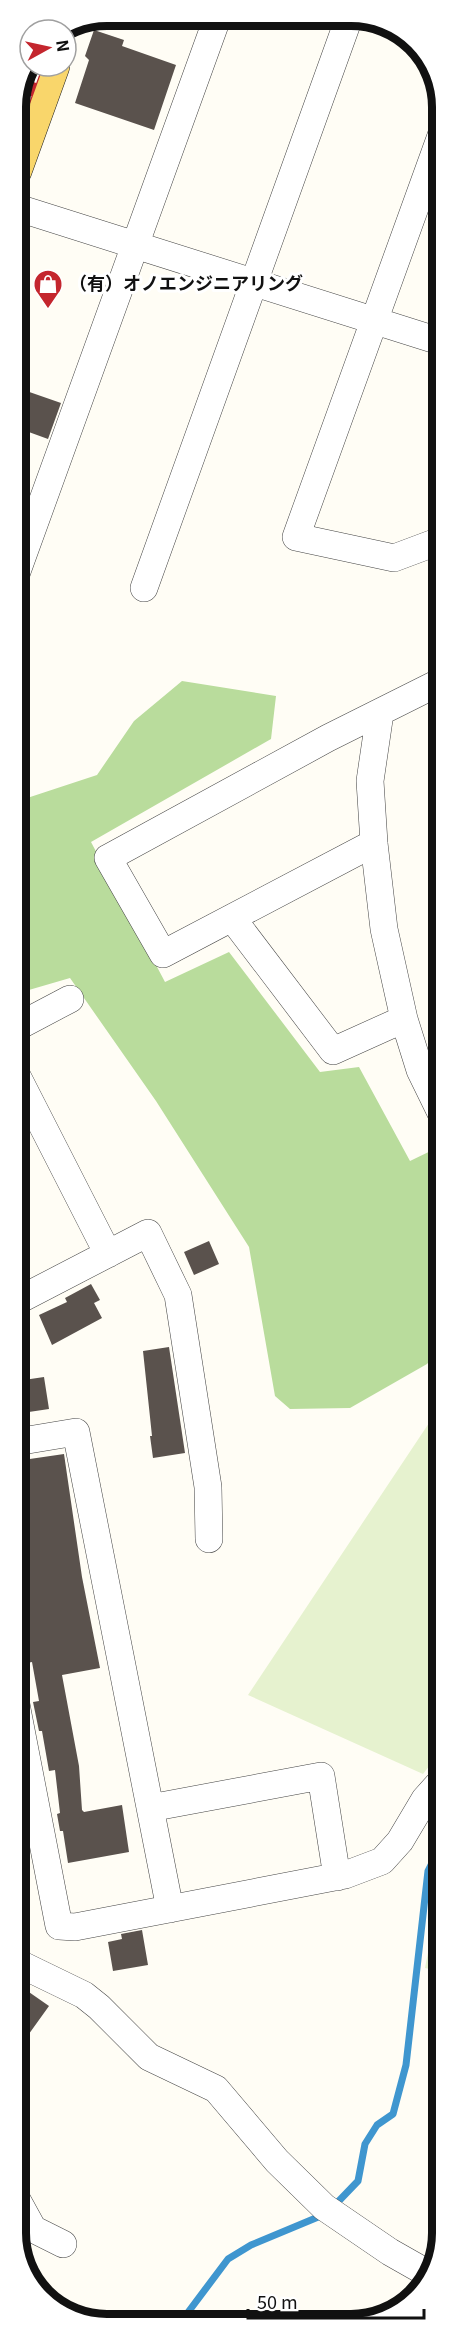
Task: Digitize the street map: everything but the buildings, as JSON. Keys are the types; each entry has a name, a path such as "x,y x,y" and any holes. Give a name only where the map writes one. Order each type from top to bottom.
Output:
{"main road":[{"path":"26,141 49,78"}],"street":[{"path":"26,547 215,25"},
{"path":"144,588 346,25"},
{"path":"432,176 374,321 296,537 394,558 432,544"},
{"path":"26,210 432,339"},
{"path":"374,843 163,954 108,858 328,738 432,686"},
{"path":"380,713 370,781 374,843 384,929 404,1019 420,1070 432,1096"},
{"path":"232,918 333,1051 404,1019"},
{"path":"26,1022 69,999"},
{"path":"26,1093 108,1254"},
{"path":"25,1297 148,1233 178,1295 208,1487 209,1539"},
{"path":"25,1440 76,1432 170,1909"},
{"path":"25,1774 58,1926 75,1927 337,1877 382,1861 400,1840 432,1791"},
{"path":"150,1808 321,1776 337,1877"},
{"path":"25,1966 84,1995 149,2057 216,2089 277,2161 328,2209 390,2252 423,2271"},
{"path":"25,2215 33,2229 63,2244"}],"green space":[{"path":"182,681 276,696 271,739 91,842 165,982 229,952 320,1072 359,1067 410,1161 432,1150 432,1358 427,1364 350,1408 290,1409 275,1396 249,1247 156,1101 70,978 26,991 26,798 97,775 134,721"},
{"path":"432,1419 432,1762 423,1774 248,1695"},
{"path":"432,1932 432,1970 425,1968"}],"waterway":[{"path":"334,2206 358,2181 365,2144 377,2125 393,2114 406,2065 428,1871 432,1863"},
{"path":"187,2314 228,2259 251,2245 323,2215"}],"railway":[{"path":"26,105 36,78"}],"place":[{"name":"（有）オノエンジニアリング","path":"48,310"}]}
